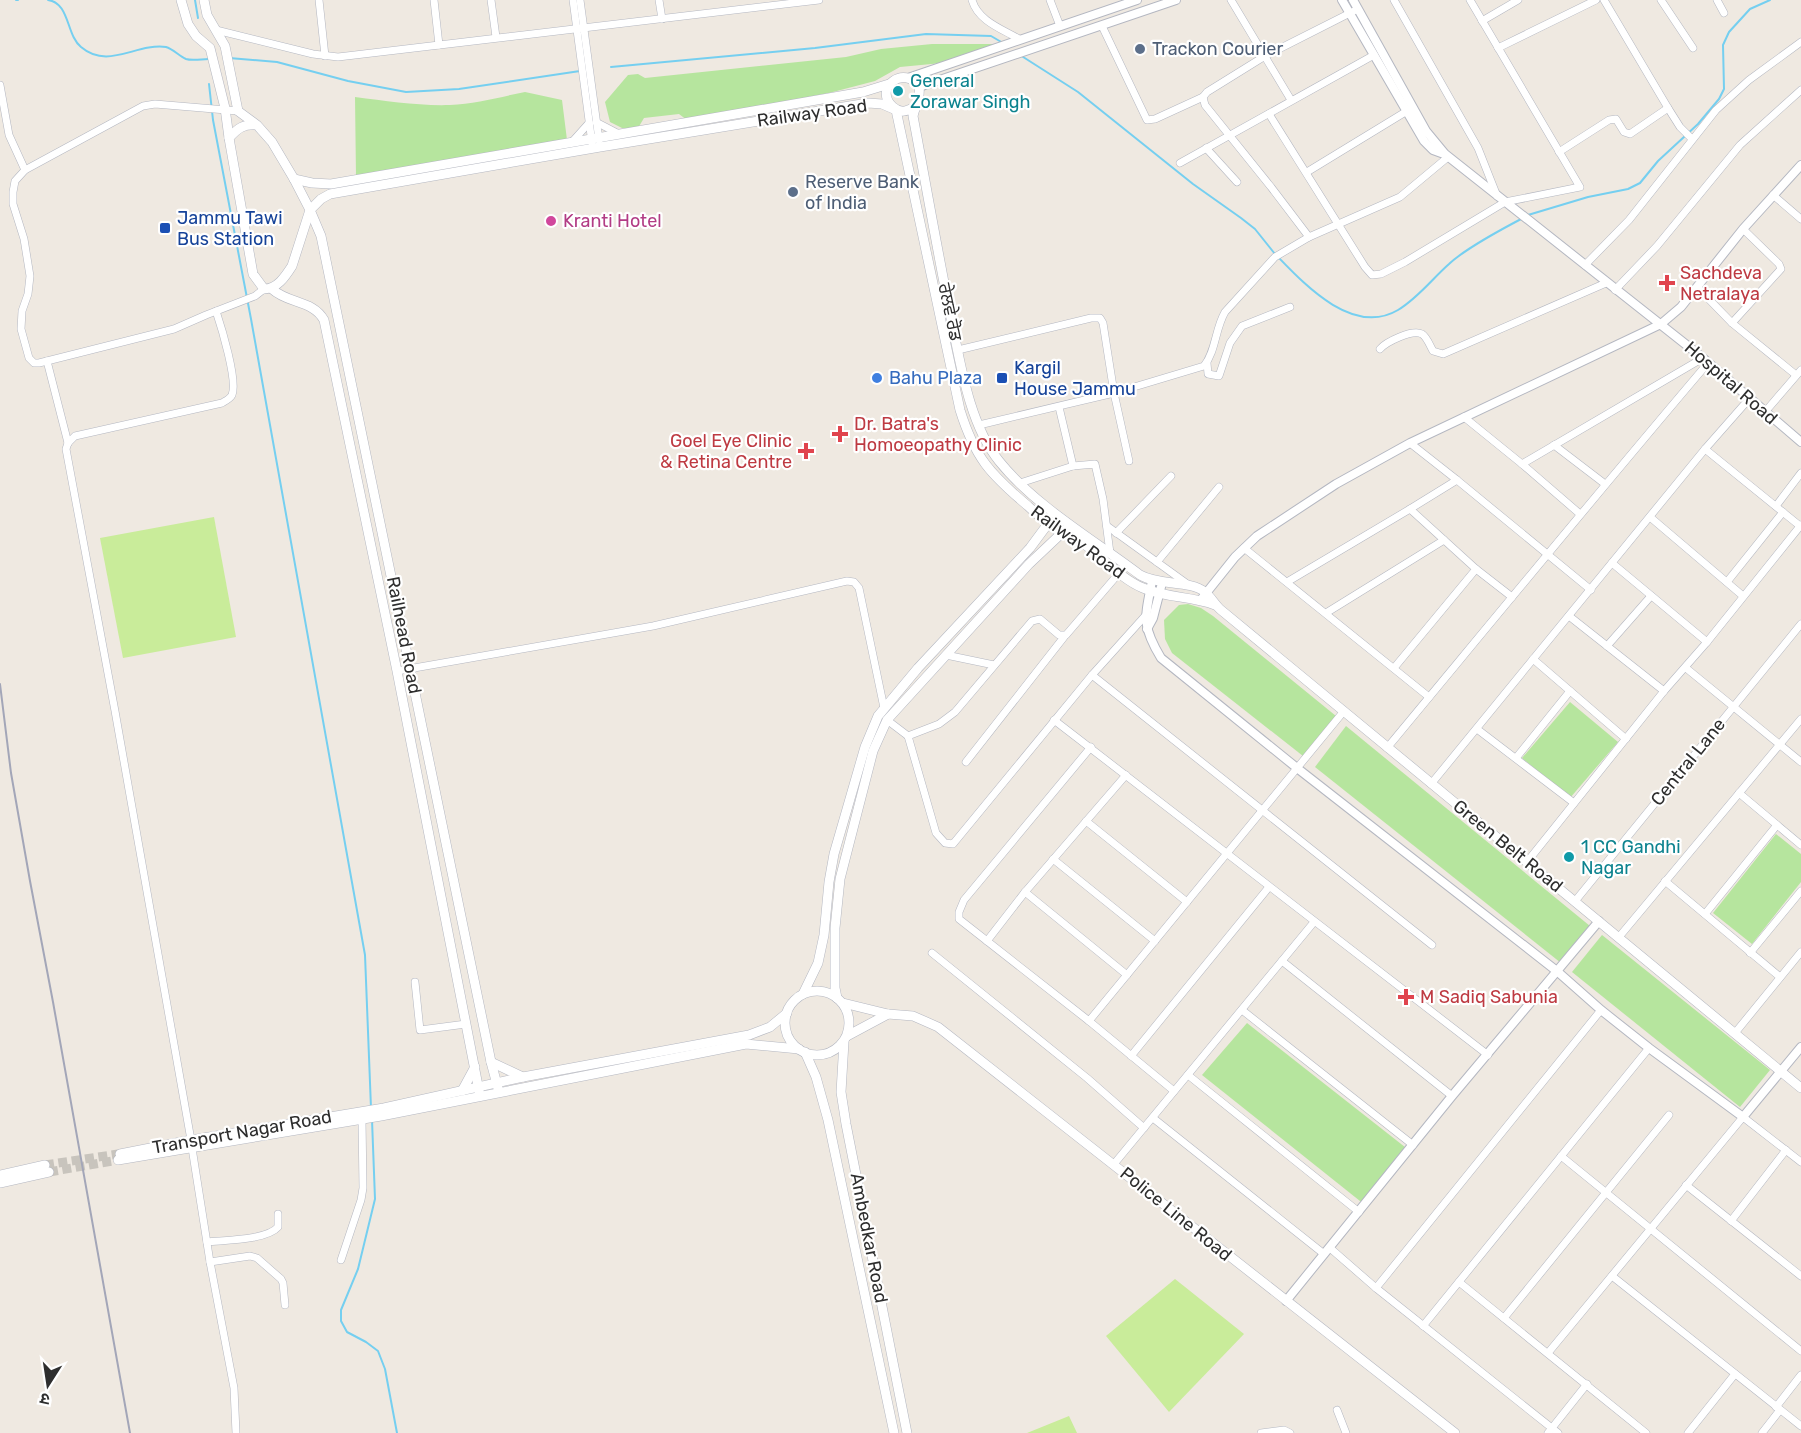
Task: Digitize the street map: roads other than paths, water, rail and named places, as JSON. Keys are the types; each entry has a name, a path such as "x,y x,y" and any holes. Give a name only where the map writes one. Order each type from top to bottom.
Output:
{"main road":[{"path":"181,0 188,24 196,36 210,48 219,80 222,108 253,274 268,289 287,275 292,266 310,210"},
{"path":"204,0 207,15 225,46 238,111"},
{"path":"294,179 331,184 389,179 572,142 596,143 619,134 863,92 889,84 896,78 908,78 916,83 919,87 920,100 908,111 896,110 887,101 889,84"},
{"name":"Railway Road","path":"310,210 330,194 389,179 596,143 868,103 882,104 896,110 960,410 967,432 986,467 997,480 1047,524 1062,534 1085,544 1123,569 1134,583 1204,596 1215,605"},
{"name":"ਰੇਲਵੇ ਰੋਡ","path":"915,106 913,116 958,350 979,425 989,447 1009,472 1056,514 1110,554 1123,569"},
{"name":"Railhead Road","path":"238,111 272,142 294,179 321,236 498,1088"},
{"path":"229,138 239,127 257,126"},
{"name":"Railhead Road","path":"268,289 316,309 324,320 397,671 479,1092"},
{"name":"Railway Road","path":"803,993 818,963 824,935 834,854 865,747 874,724 884,708 918,668 1030,549 1056,514"},
{"path":"846,1039 849,1016 840,1000 835,979 835,928 840,879 873,751 887,720 1029,564 1070,525"},
{"path":"371,551 386,548"},
{"path":"1161,588 1191,587 1204,596"},
{"name":"Green Belt Road","path":"1215,605 1431,784 1576,900 1801,1088"},
{"path":"840,1000 830,993 816,990 803,993 792,1003 785,1024 788,1035 802,1051 816,1077 828,1119 894,1433"},
{"name":"Police Line Road","path":"840,1000 888,1014 913,1016 938,1027 1455,1433"},
{"path":"498,1088 523,1077 749,1035 770,1027 787,1013"},
{"path":"382,1111 746,1044 817,1055 831,1052 846,1039 888,1014"},
{"name":"Ambedkar Road","path":"846,1039 841,1092 907,1433"},
{"path":"491,1062 523,1077"},
{"path":"462,1091 475,1067"},
{"path":"382,1111 462,1091 479,1092"},
{"name":"Transport Nagar Road","path":"118,1157 364,1116 382,1111"},
{"path":"1,1178 47,1168"}],"street":[{"path":"319,0 325,56"},
{"path":"434,0 439,45"},
{"path":"491,0 496,37"},
{"path":"573,0 580,29 596,143"},
{"path":"580,0 580,29"},
{"path":"660,0 662,18"},
{"path":"216,30 325,56 356,56 496,37 819,0"},
{"path":"972,0 977,12 983,18 1017,40"},
{"path":"1050,0 1060,26"},
{"path":"908,78 1060,26 1116,3 1137,0"},
{"path":"919,87 1176,0"},
{"path":"1231,0 1291,100"},
{"path":"1342,0 1428,146 1446,155"},
{"path":"1353,0 1426,131 1446,155"},
{"path":"1394,0 1478,148 1505,202"},
{"path":"1269,114 1368,272 1376,275 1405,262 1505,202 1580,187 1470,0"},
{"path":"1482,21 1518,0"},
{"path":"1498,48 1596,0"},
{"path":"1604,0 1680,127 1691,137"},
{"path":"1661,0 1693,48"},
{"path":"1717,0 1724,13"},
{"path":"1102,26 1147,120 1155,119 1203,96 1265,56 1359,9"},
{"path":"1584,265 1629,220 1691,137 1716,110 1801,42"},
{"path":"1180,163 1374,55"},
{"path":"0,86 9,135 26,170"},
{"path":"1615,290 1657,246 1740,145 1801,90"},
{"path":"1203,96 1202,101 1205,105 1309,237"},
{"path":"238,111 195,106 155,104 143,106 26,170 15,181 13,204 24,239 30,276 28,294 22,311 21,329 29,358 34,363 47,361 174,330 268,289"},
{"path":"1559,152 1609,120 1616,119 1624,132 1630,134 1668,108"},
{"path":"1307,172 1407,111"},
{"path":"593,122 619,134"},
{"path":"572,142 593,122"},
{"path":"1206,148 1237,182"},
{"path":"1290,307 1242,326 1230,343 1220,374 1213,375 1207,372 1207,363 1224,312 1277,256 1309,237 1400,197 1446,155"},
{"name":"Hospital Road","path":"1446,155 1706,360 1749,399 1800,440"},
{"path":"1204,596 1225,568 1257,536 1308,500 1410,442 1661,324 1698,288 1743,229 1801,165"},
{"path":"1773,195 1801,219"},
{"path":"1732,323 1781,269 1779,264 1743,229"},
{"path":"1380,349 1389,341 1416,333 1424,336 1433,351 1443,354 1606,283"},
{"path":"1698,288 1732,323 1799,373 1765,412"},
{"path":"68,443 75,436 222,404 228,400 232,394 233,379 216,311"},
{"path":"958,350 1055,325 1100,318 1129,461"},
{"path":"1522,464 1706,360"},
{"path":"1387,748 1706,360"},
{"path":"47,361 68,443 65,454 115,711 210,1262 234,1388 236,1433"},
{"path":"979,425 1114,393 1194,371 1207,363"},
{"path":"1431,784 1705,449 1749,399"},
{"path":"1059,407 1073,466"},
{"path":"1464,417 1580,514"},
{"path":"1410,442 1591,590"},
{"path":"1554,445 1605,484"},
{"path":"1527,862 1801,525 1705,449"},
{"path":"1020,483 1073,466 1091,463 1097,466 1110,554"},
{"path":"1726,582 1779,509 1801,473"},
{"path":"1116,533 1171,476"},
{"path":"1287,582 1456,480"},
{"path":"1157,562 1219,487"},
{"path":"1410,509 1476,569 1512,597"},
{"path":"1650,517 1743,596"},
{"path":"1107,526 1191,587"},
{"path":"1326,613 1444,540"},
{"path":"1244,548 1429,698"},
{"path":"1612,563 1707,642"},
{"path":"966,762 1064,637 1123,569"},
{"path":"1394,668 1476,569"},
{"path":"397,671 653,626 847,581 854,582 859,588 884,708"},
{"path":"1151,586 1145,616 1151,641 1161,658 1297,768 1558,972 1649,1048 1801,1162"},
{"path":"1147,629 1153,618 1161,588"},
{"path":"1607,646 1651,596"},
{"path":"887,720 908,736 936,833 941,840 951,844 956,842 1054,720 1145,616"},
{"path":"1569,616 1664,692"},
{"path":"908,736 926,730 949,717 1035,619 1040,619 1064,637"},
{"name":"Central Lane","path":"1576,900 1801,624"},
{"path":"946,655 994,665"},
{"path":"1533,659 1626,739"},
{"path":"1686,668 1801,762"},
{"path":"1092,675 1432,945"},
{"path":"1516,758 1570,691"},
{"path":"1089,1021 1344,711"},
{"path":"1619,937 1801,718"},
{"path":"1054,720 1488,1055"},
{"path":"1477,729 1574,803"},
{"path":"1091,747 960,907 959,919 1174,1091"},
{"path":"987,941 1025,892 1126,775"},
{"path":"1739,792 1801,845"},
{"path":"1086,821 1187,902"},
{"path":"1705,914 1777,825"},
{"path":"1053,860 1155,941"},
{"path":"1665,881 1780,977"},
{"path":"1131,1056 1269,887"},
{"path":"1750,953 1801,891"},
{"path":"1025,892 1127,975"},
{"path":"1286,1301 1452,1096 1599,921"},
{"path":"1114,1164 1314,922"},
{"path":"1735,1033 1801,952"},
{"path":"932,953 1087,1078 1144,1128"},
{"path":"1282,961 1452,1096"},
{"path":"415,982 421,1031 466,1024"},
{"path":"1242,1010 1413,1145"},
{"path":"1376,1288 1601,1010"},
{"path":"1548,1353 1801,1047"},
{"path":"1424,1326 1649,1048"},
{"path":"1188,1075 1359,1212"},
{"path":"1504,1318 1669,1115"},
{"path":"340,1260 363,1188 364,1116"},
{"path":"1153,1118 1376,1288 1553,1431 1587,1384"},
{"path":"1731,1221 1786,1150"},
{"path":"1562,1156 1801,1351"},
{"path":"1686,1185 1801,1276"},
{"path":"207,1242 271,1233 278,1227 278,1214"},
{"path":"210,1262 250,1256 257,1258 283,1283 285,1305"},
{"path":"1612,1276 1801,1426"},
{"path":"1460,1282 1646,1433"},
{"path":"1688,1433 1736,1374"},
{"path":"1762,1433 1801,1375"},
{"path":"1336,1410 1346,1433"},
{"path":"1261,1433 1279,1430 1290,1433"}],"waterway":[{"path":"48,0 60,7 76,42 91,53 112,56 155,47 166,47 186,59 209,59"},
{"path":"195,0 198,18"},
{"path":"1528,215 1588,197 1628,189 1640,183 1658,161 1698,124 1719,99 1724,89 1723,45 1729,32 1750,9 1770,0"},
{"path":"611,67 815,48 926,34 991,36 1003,43"},
{"path":"1020,55 1078,92 1193,184 1241,218 1255,229 1275,254"},
{"path":"229,58 277,62 348,81 406,92 459,89 580,71"},
{"path":"209,84 213,120 365,955 371,1108"},
{"path":"1279,258 1303,282 1332,305 1348,313 1365,317 1381,316 1405,305 1465,252 1523,218"},
{"path":"372,1120 375,1199 358,1269 341,1310 341,1321 347,1332 378,1351 385,1369 397,1433"}],"tunnel":[{"path":"45,1165 118,1154"},
{"path":"49,1172 118,1160"}],"railway":[{"path":"0,684 11,773 130,1433"}],"place":[{"name":"Trackon Courier","path":"1140,49"},
{"name":"General Zorawar Singh","path":"898,91"},
{"name":"Reserve Bank of India","path":"793,192"},
{"name":"Kranti Hotel","path":"551,221"},
{"name":"Jammu Tawi Bus Station","path":"165,228"},
{"name":"Sachdeva Netralaya","path":"1667,283"},
{"name":"Bahu Plaza","path":"877,378"},
{"name":"Kargil House Jammu","path":"1002,378"},
{"name":"Dr. Batra's Homoeopathy Clinic","path":"840,434"},
{"name":"Goel Eye Clinic & Retina Centre","path":"806,451"},
{"name":"1 CC Gandhi Nagar","path":"1569,857"},
{"name":"M Sadiq Sabunia","path":"1406,997"}]}
